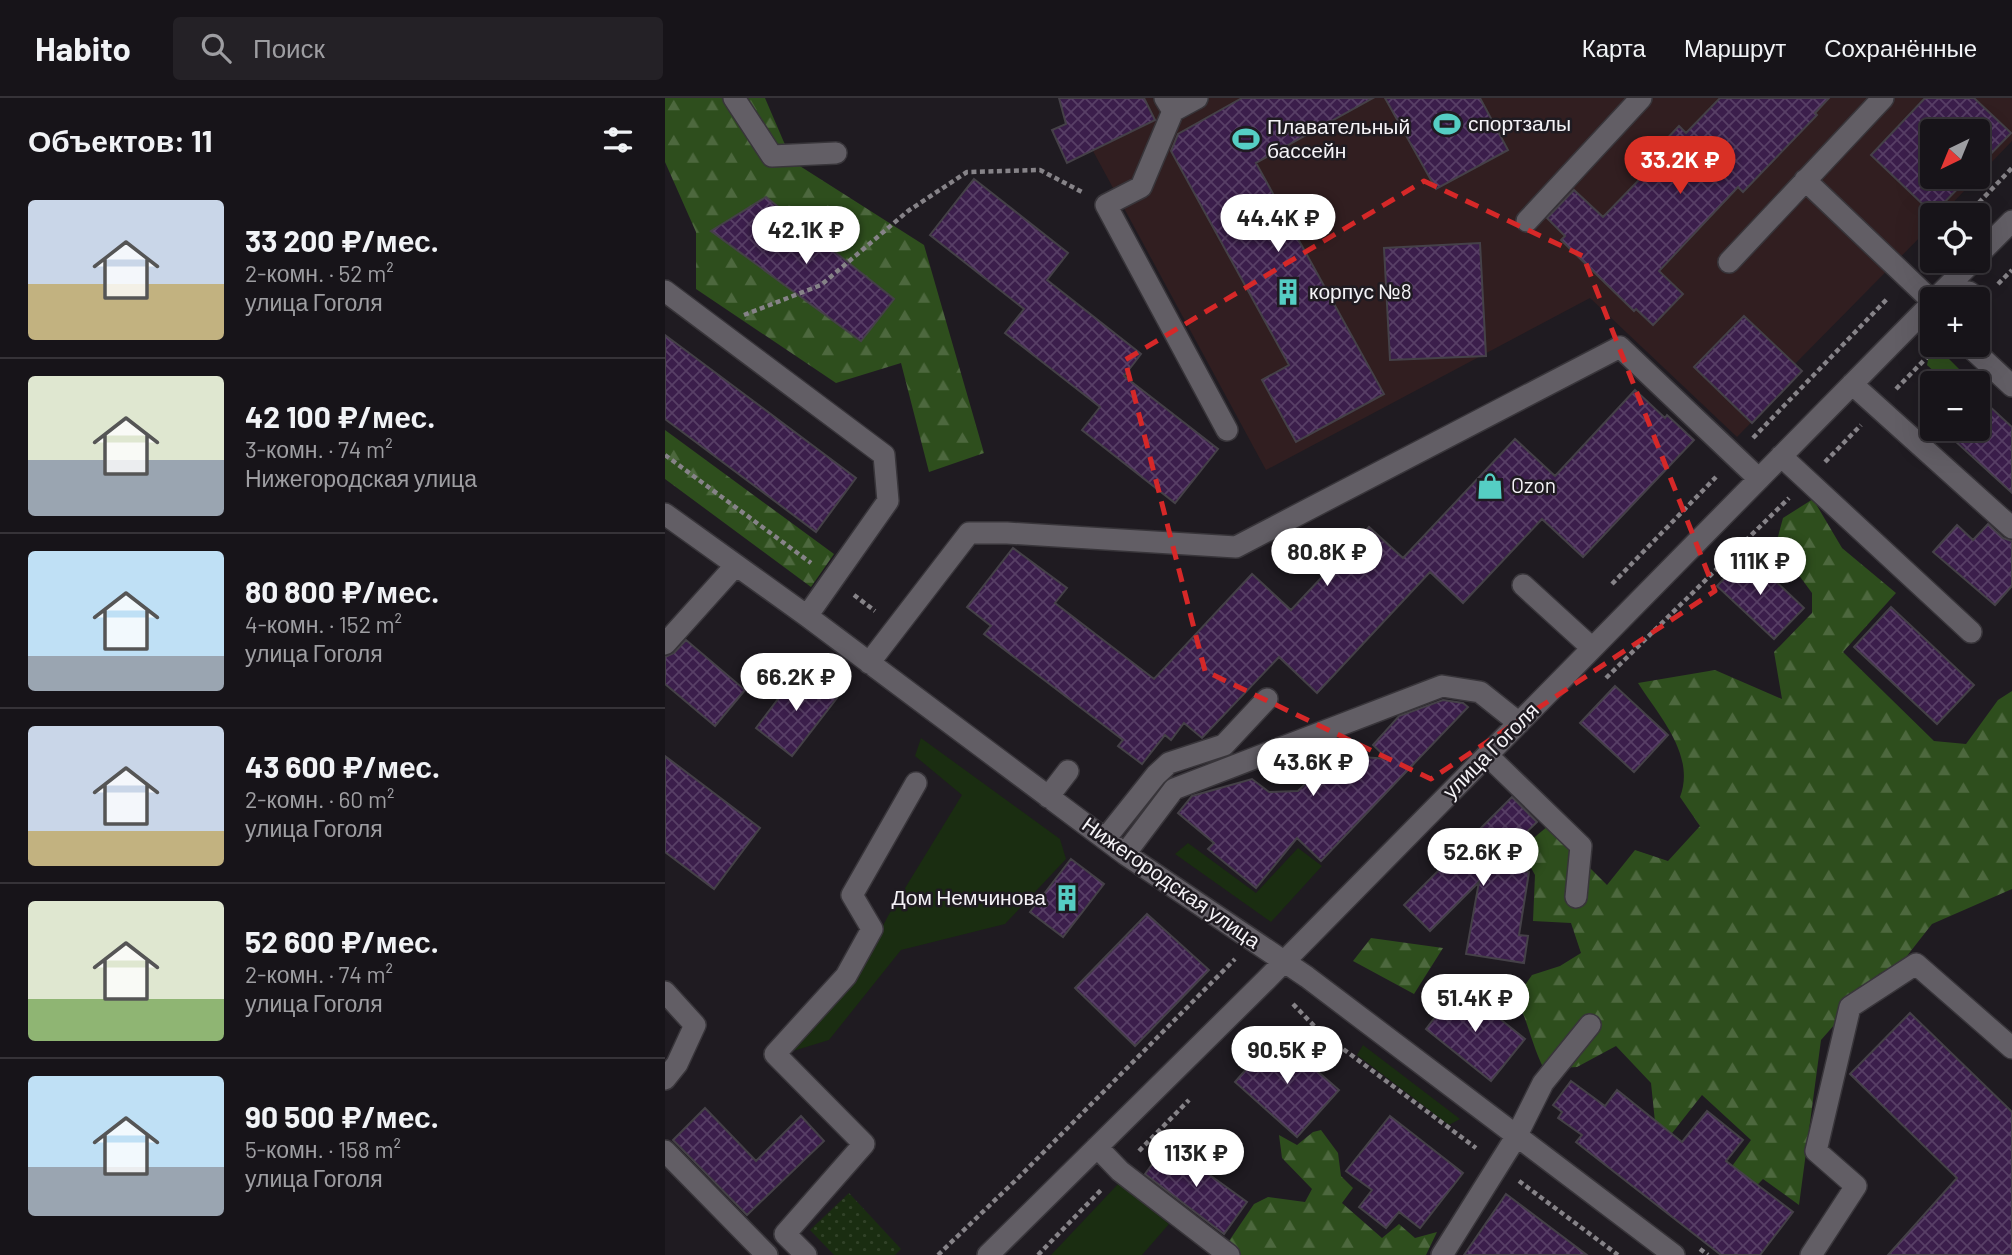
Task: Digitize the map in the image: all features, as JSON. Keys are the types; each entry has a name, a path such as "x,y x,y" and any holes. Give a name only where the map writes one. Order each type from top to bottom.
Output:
{"street":[{"path":"734,98 772,156 836,153"},
{"path":"1196,98 1169,104 1141,187 1106,205 1227,430"},
{"path":"1527,221 1640,98"},
{"path":"1728,262 1883,98"},
{"path":"1805,180 1920,291"},
{"path":"1990,243 2012,221"},
{"name":"улица Гоголя","path":"1949,287 1962,273"},
{"path":"665,291 884,455 888,501 807,616"},
{"name":"улица Гоголя","path":"988,1255 1285,961 1920,317"},
{"path":"869,663 969,533 1236,547 1620,347 1759,479"},
{"path":"1981,357 2012,386"},
{"path":"1852,384 2012,528"},
{"path":"1781,456 1971,632"},
{"name":"Нижегородская улица","path":"665,514 807,616 1125,854 1285,961 1674,1255"},
{"path":"665,644 736,565"},
{"path":"1523,585 1592,648"},
{"path":"1125,854 1174,789 1442,686 1480,692 1519,723"},
{"path":"1105,839 1156,775 1170,763 1224,745 1268,699"},
{"path":"1487,755 1581,846 1576,897"},
{"path":"1048,797 1068,771"},
{"path":"806,1255 785,1234 864,1144 775,1054 846,975 872,929 852,895 916,783"},
{"path":"1811,1255 1856,1186 1816,1151 1850,1007 1916,964 2012,1048"},
{"path":"665,992 695,1025 677,1064 665,1079"},
{"path":"1442,1255 1516,1137 1543,1083 1590,1025"},
{"path":"1097,1147 1120,1171 1229,1255"},
{"path":"665,1151 767,1255"}],"path":[{"path":"1978,203 2012,168"},
{"path":"713,327 821,285 908,211 967,172 1040,170 1106,205"},
{"path":"1604,681 1927,357"},
{"path":"665,455 897,627"},
{"path":"939,1255 1236,958"},
{"path":"1287,999 1319,1031 1618,1255"},
{"path":"1038,1255 1194,1094"}],"highlighted area":[{"path":"1424,181 1583,256 1715,591 1431,779 1205,671 1125,360"}],"shaded area":[{"path":"1059,98 2012,98 2012,141 1990,164 1990,119 1920,119 1920,189 1966,189 1953,203 1920,203 1920,237 1795,364 1802,371 1737,437 1590,298 1266,470 1093,151 1074,110 1063,114"}],"green space":[{"path":"665,98 765,98 792,161 924,245 984,453 929,472 901,363 836,383 696,289 696,232 665,162"},
{"path":"1929,357 1947,357 1961,371 1934,371 1927,365"},
{"path":"665,430 834,554 811,587 665,479"},
{"path":"1813,499 1842,548 1896,593 1843,652 1934,741 1966,744 1998,700 2012,691 2012,889 1932,924 1903,961 1879,974 1821,1040 1799,1205 1763,1179 1739,1204 1711,1195 1751,1140 1702,1095 1658,1151 1651,1083 1616,1046 1577,1067 1544,1069 1516,998 1532,975 1560,966 1581,953 1571,923 1533,921 1535,875 1530,866 1512,856 1548,826 1607,885 1635,850 1668,861 1700,826 1680,797 1684,781 1683,766 1673,737 1638,683 1715,670 1782,699 1774,652 1812,613 1812,593 1776,544 1783,518"},
{"path":"921,738 1060,839 1066,859 1005,924 901,950 829,1040 793,1051 856,978 888,916 962,795 915,756"},
{"path":"1188,843 1256,893 1298,848 1322,866 1271,922 1175,854"},
{"path":"1371,938 1443,948 1414,994 1353,961"},
{"path":"1363,1045 1460,1119 1449,1125 1357,1055"},
{"path":"1321,1130 1338,1153 1341,1176 1353,1188 1342,1203 1382,1238 1399,1224 1415,1238 1437,1232 1426,1255 1219,1255 1216,1252 1229,1241 1254,1204 1268,1197 1305,1202 1312,1189 1282,1158 1279,1135 1297,1145 1313,1132"},
{"path":"1119,1183 1169,1224 1142,1255 1051,1255"},
{"path":"849,1193 901,1249 895,1255 834,1255 810,1230"}],"building":[{"path":"1059,98 1144,98 1155,120 1067,163 1052,130 1066,124"},
{"name":"корпус №8","path":"1242,98 1373,98 1256,163 1384,394 1296,442 1262,380 1289,365 1171,151 1178,134"},
{"name":"спортзалы","path":"1385,98 1480,98 1508,150 1436,189"},
{"path":"1720,98 1829,98 1815,113 1817,115 1743,192 1738,187 1659,271 1683,294 1653,325 1636,309 1634,311 1561,240 1565,236 1547,218 1574,190 1603,217 1666,152 1660,146 1679,126 1686,133"},
{"path":"1925,98 1974,98 2011,133 1990,155 1990,119 1920,119 1920,189 1957,189 1944,203 1922,203 1871,155"},
{"path":"974,179 1068,253 1047,280 1141,354 1124,376 1218,449 1175,503 1082,430 1100,407 1005,333 1024,309 930,235"},
{"path":"766,197 894,299 861,341 711,231"},
{"path":"1480,243 1486,356 1390,360 1384,248"},
{"path":"1744,316 1802,371 1752,423 1694,367"},
{"path":"665,335 856,478 816,532 665,419"},
{"path":"1635,390 1694,440 1583,557 1542,519 1463,603 1430,572 1317,693 1279,657 1202,738 1184,723 1171,740 1165,735 1142,764 1118,746 1123,740 984,634 991,626 967,607 1013,548 1067,588 1055,603 1154,679 1252,574 1291,610 1369,527 1403,558 1515,439 1555,476"},
{"path":"1990,407 2012,427 2012,493 1955,441 1990,441"},
{"path":"1988,524 2003,538 2012,541 2012,586 1995,605 1933,552 1957,525 1973,540"},
{"path":"1747,554 1804,608 1774,639 1717,586"},
{"path":"1891,607 1974,685 1937,724 1854,647"},
{"path":"686,640 745,690 715,726 665,684 665,657 674,653"},
{"path":"800,670 837,698 792,756 756,728"},
{"path":"1615,686 1668,735 1634,772 1580,723"},
{"path":"1443,700 1463,703 1468,707 1321,861 1297,838 1256,888 1208,849 1214,843 1178,813 1192,796 1252,779 1269,792 1298,791 1319,770 1313,753 1388,759 1373,745 1399,716"},
{"path":"665,756 760,828 714,889 665,852"},
{"path":"1512,797 1537,822 1491,867 1529,872 1519,935 1528,936 1524,963 1466,954 1479,882 1430,931 1404,905"},
{"name":"Дом Немчинова","path":"1071,859 1104,884 1063,937 1030,912"},
{"path":"1147,914 1209,970 1135,1046 1075,988"},
{"path":"1459,986 1525,1039 1491,1081 1426,1029"},
{"path":"1910,1013 2012,1112 2012,1255 1888,1255 1957,1178 1850,1074"},
{"path":"1276,1035 1339,1090 1297,1137 1235,1082"},
{"path":"1571,1081 1605,1106 1617,1090 1682,1142 1707,1111 1743,1140 1726,1161 1793,1212 1760,1255 1721,1255 1576,1142 1582,1135 1558,1118 1562,1112 1553,1105"},
{"path":"705,1108 756,1161 801,1116 824,1141 747,1215 673,1140"},
{"path":"1390,1116 1463,1173 1420,1228 1399,1212 1386,1228 1359,1207 1372,1190 1346,1171"},
{"path":"1167,1144 1247,1202 1224,1234 1145,1174"},
{"path":"1506,1194 1587,1255 1464,1255"}],"place":[{"name":"спортзалы","path":"1447,124"},
{"name":"Плавательный бассейн","path":"1246,139"},
{"name":"корпус №8","path":"1288,292"},
{"name":"Ozon","path":"1490,486"},
{"name":"Дом Немчинова","path":"1067,898"}]}
